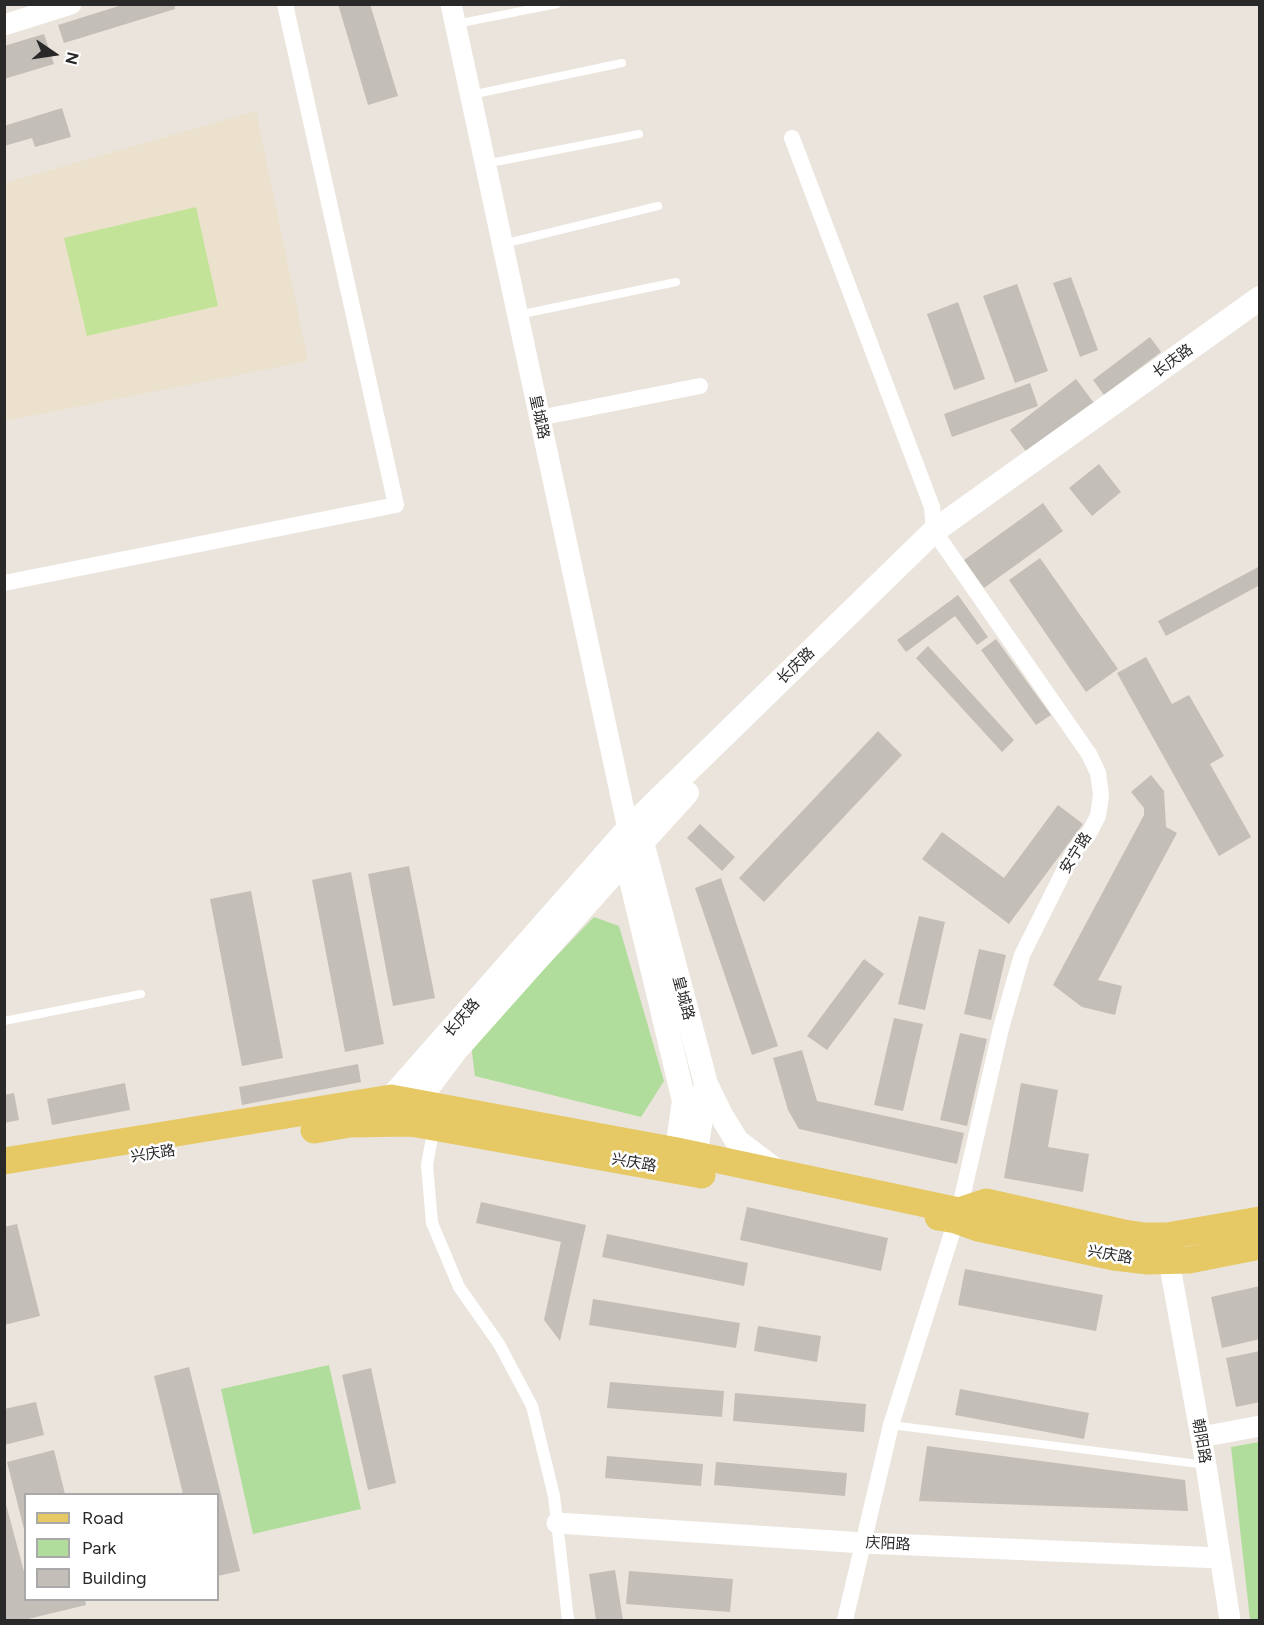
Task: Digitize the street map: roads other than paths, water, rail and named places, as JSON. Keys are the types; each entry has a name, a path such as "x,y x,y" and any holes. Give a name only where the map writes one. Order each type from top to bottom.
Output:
{"main road":[{"name":"长庆路","path":"413,1114 456,1050 632,844 938,537 1260,298"},
{"path":"938,537 1260,318"},
{"name":"皇城路","path":"632,844 706,1084 685,1162"},
{"name":"皇城路","path":"632,844 684,1101 685,1162"},
{"path":"706,1084 736,1141 779,1173"},
{"path":"4,1161 413,1114"},
{"name":"兴庆路","path":"4,1179 413,1114 685,1162 958,1216 986,1202 1145,1236 1167,1236 1260,1220"},
{"name":"兴庆路","path":"685,1162 779,1173 958,1216 978,1228 1114,1257 1148,1261 1189,1260 1260,1246"}],"street":[{"path":"4,12 28,4"},
{"path":"4,25 71,4"},
{"path":"4,583 396,505 285,4"},
{"name":"皇城路","path":"453,14 632,844"},
{"path":"792,138 932,507 938,537"},
{"path":"539,418 700,386"},
{"name":"安宁路","path":"845,1620 891,1425 958,1216 1001,1029 1022,955 1074,851 1089,835 1098,816 1101,795 1098,773 1089,754 938,537"},
{"path":"413,1114 427,1165 432,1223 459,1287 499,1344 532,1406 554,1496 568,1620"},
{"name":"朝阳路","path":"1172,1261 1204,1437 1206,1465 1230,1620"},
{"path":"1204,1437 1260,1426"},
{"name":"庆阳路","path":"558,1523 864,1542 1220,1558"}],"lane":[{"path":"453,14 557,4"},
{"path":"470,95 622,63"},
{"path":"485,164 639,134"},
{"path":"502,244 658,206"},
{"path":"517,316 676,282"},
{"path":"4,1021 141,994"},
{"path":"891,1425 1206,1465"}]}
